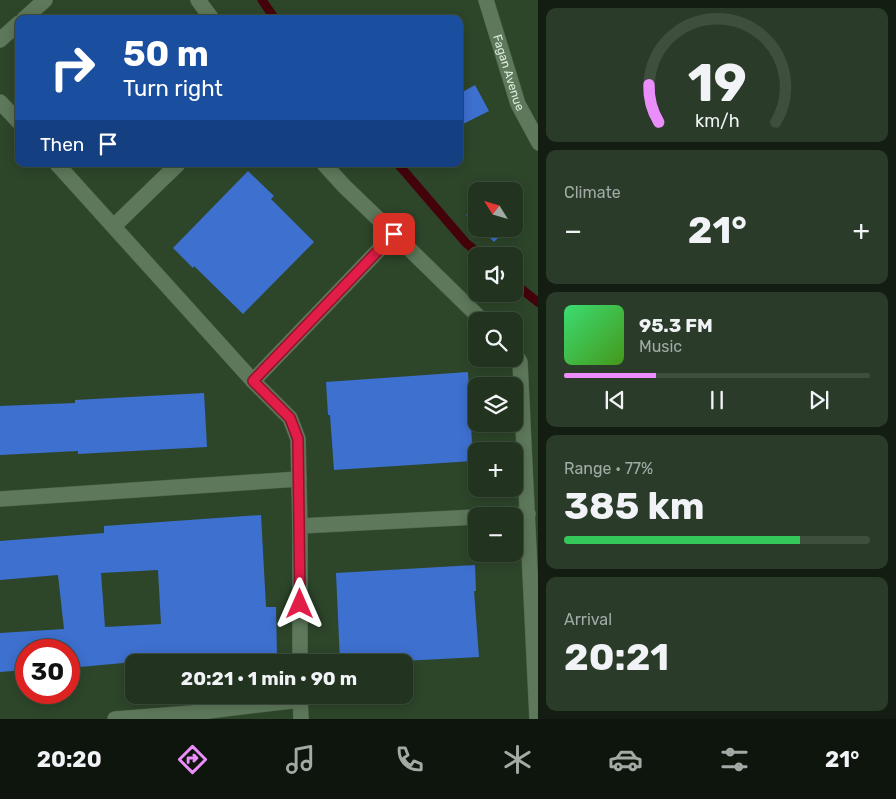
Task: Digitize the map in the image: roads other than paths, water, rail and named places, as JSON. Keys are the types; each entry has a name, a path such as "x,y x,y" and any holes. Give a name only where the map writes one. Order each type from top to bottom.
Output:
{"street":[{"path":"28,15 45,0"},
{"path":"198,0 209,15"},
{"name":"Fagan Avenue","path":"486,0 518,104 538,143"},
{"path":"0,40 15,27"},
{"path":"0,102 15,118"},
{"path":"60,167 253,381 290,418 298,439 300,654"},
{"path":"114,226 175,167"},
{"path":"327,167 474,312"},
{"path":"253,381 394,234"},
{"path":"520,367 538,719"},
{"path":"0,499 299,479"},
{"path":"523,514 528,514"},
{"path":"300,526 468,517"},
{"path":"115,719 192,716 264,704"},
{"path":"300,704 301,719"}],"waterway":[{"path":"262,0 272,15"},
{"path":"401,167 471,247"},
{"path":"523,290 538,302"}]}
